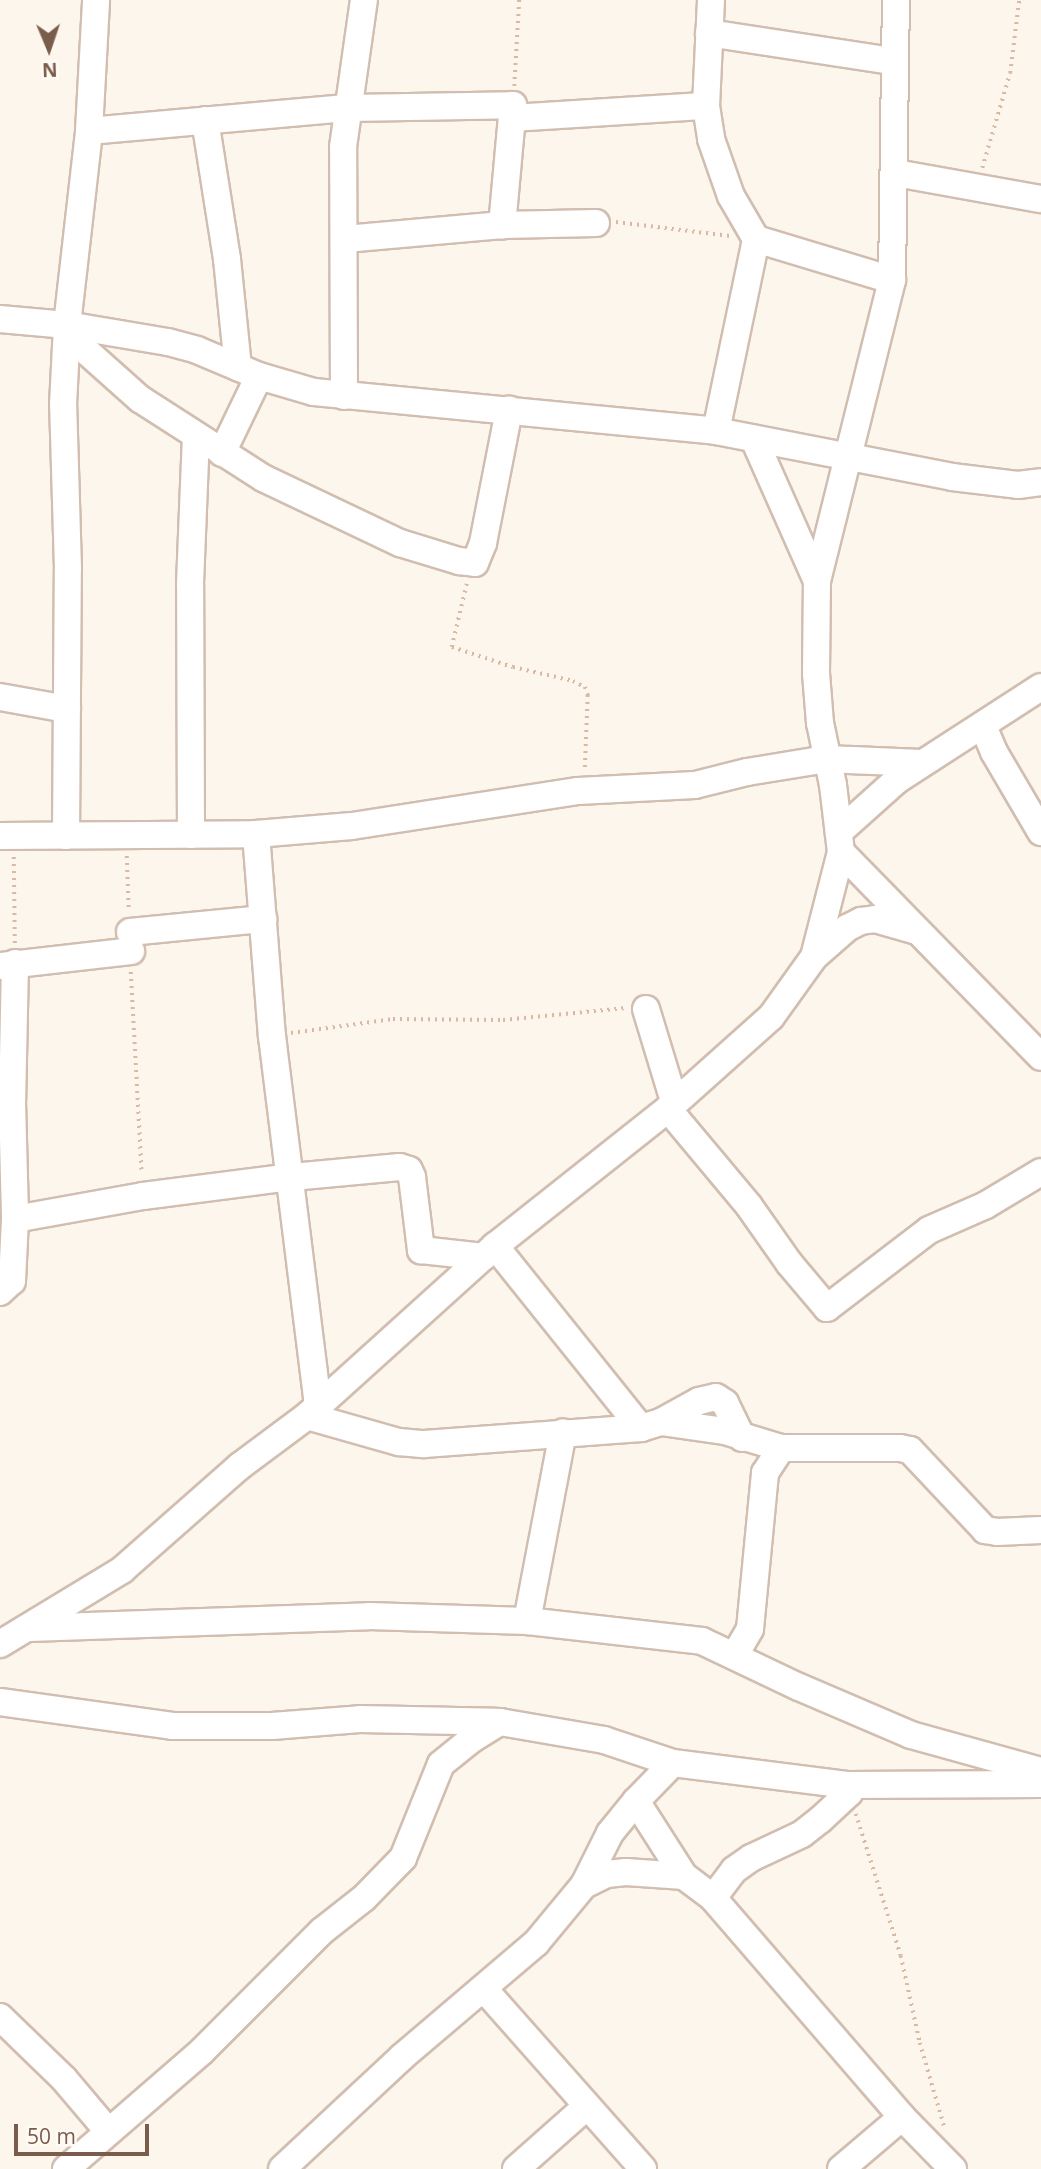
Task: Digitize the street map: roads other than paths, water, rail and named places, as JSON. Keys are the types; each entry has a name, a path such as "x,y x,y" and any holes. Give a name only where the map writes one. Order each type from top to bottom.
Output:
{"street":[{"path":"66,836 68,569 63,405 67,330 89,131 96,0"},
{"path":"344,396 343,147 364,0"},
{"path":"711,0 706,106 717,161 731,196 756,239 716,431"},
{"path":"814,957 840,842 826,759 816,673 817,581 892,280 895,173 893,61 896,0"},
{"path":"709,33 893,61"},
{"path":"89,131 349,108 513,112 706,106"},
{"path":"502,225 513,112"},
{"path":"205,120 232,297 248,372 222,453"},
{"path":"895,173 1041,199"},
{"path":"345,239 502,225 596,223"},
{"path":"756,239 892,280"},
{"path":"0,319 168,342 197,350 292,387 344,396 716,431 989,483 1041,482"},
{"path":"67,330 122,385 195,437 263,478 400,543 459,561 475,563 482,543 509,410"},
{"path":"191,835 190,584 195,437"},
{"path":"754,439 817,581"},
{"path":"840,842 877,796 922,763 1041,687"},
{"path":"0,696 66,709"},
{"path":"983,726 994,752 1041,832"},
{"path":"7,836 256,834 352,826 502,800 583,791 695,786 747,772 826,759 922,763"},
{"path":"256,834 272,1035 292,1177 312,1411"},
{"path":"840,842 917,931 1041,1057"},
{"path":"0,1292 12,1281 15,1219 7,1042 8,965 264,919"},
{"path":"0,1644 12,1629 122,1570 240,1466 312,1411 489,1251 671,1105 771,1017 814,957 861,921 876,919 917,931"},
{"path":"646,1009 671,1105 750,1206 789,1263 827,1308 929,1230 986,1205 1041,1172"},
{"path":"15,1219 144,1196 292,1177 400,1167 409,1170 421,1250 489,1251 651,1425"},
{"path":"312,1411 410,1444 651,1425 699,1401 716,1397 725,1403 742,1438 781,1448 910,1450 985,1530 1041,1531"},
{"path":"527,1621 563,1432"},
{"path":"735,1655 750,1629 765,1473 781,1448"},
{"path":"12,1629 369,1616 527,1621 702,1641 799,1687 911,1735 1041,1771"},
{"path":"0,1702 172,1726 250,1727 347,1719 500,1722 604,1740 673,1763 848,1789 1041,1784"},
{"path":"66,2169 91,2160 108,2130 202,2051 323,1931 364,1898 403,1858 441,1764 469,1741 500,1722"},
{"path":"282,2169 402,2057 536,1943 583,1885 610,1833 673,1763"},
{"path":"713,1898 734,1870 751,1858 802,1834 848,1789"},
{"path":"636,1801 684,1876 713,1898 902,2117 953,2169"},
{"path":"583,1885 607,1874 626,1871 684,1876"},
{"path":"484,1989 643,2169"},
{"path":"0,2017 64,2079 108,2130"},
{"path":"516,2169 587,2106"},
{"path":"841,2169 902,2117"}]}
